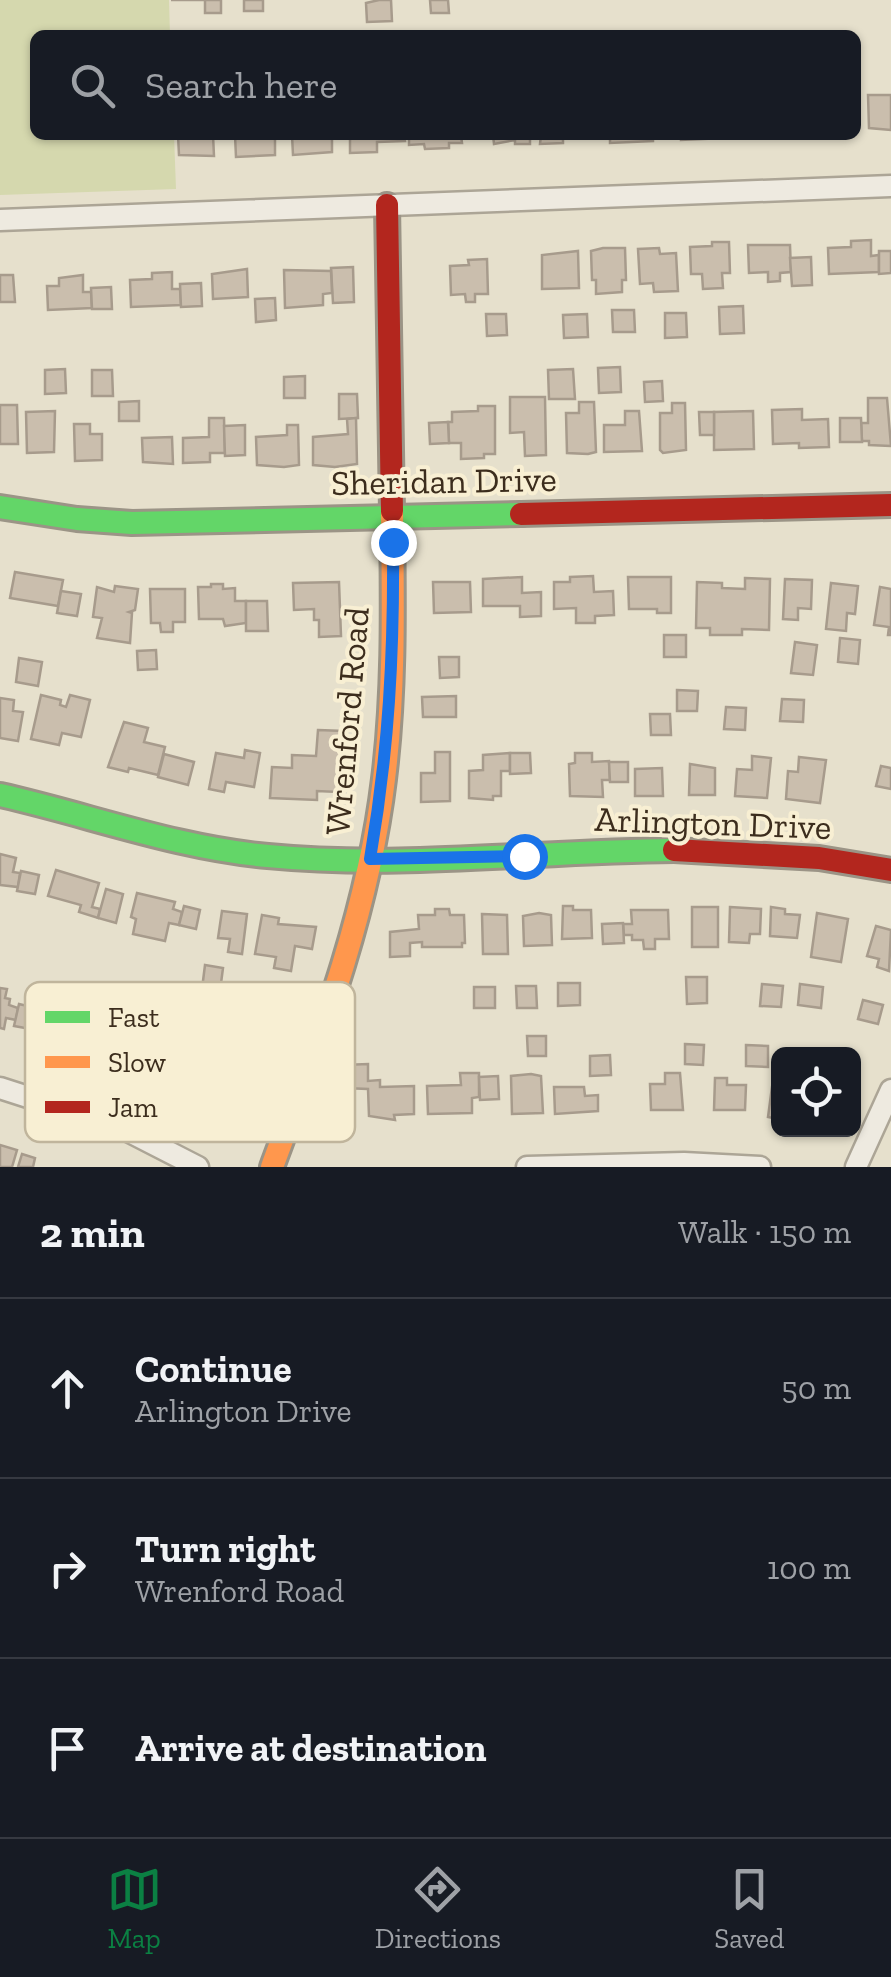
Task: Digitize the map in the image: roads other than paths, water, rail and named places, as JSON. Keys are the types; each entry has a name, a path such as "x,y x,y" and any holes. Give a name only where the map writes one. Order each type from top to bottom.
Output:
{"street":[{"path":"0,220 891,186"},
{"name":"Wrenford Road","path":"339,982 370,859 384,780 394,657 387,205"},
{"name":"Sheridan Drive","path":"0,507 132,524 891,505"},
{"name":"Arlington Drive","path":"0,794 229,851 272,858 728,851 818,858 891,870"},
{"path":"0,1088 25,1096"},
{"path":"856,1167 891,1090"},
{"path":"149,1142 198,1167"},
{"name":"Wrenford Road","path":"272,1167 281,1142"},
{"path":"528,1167 760,1167"}]}
